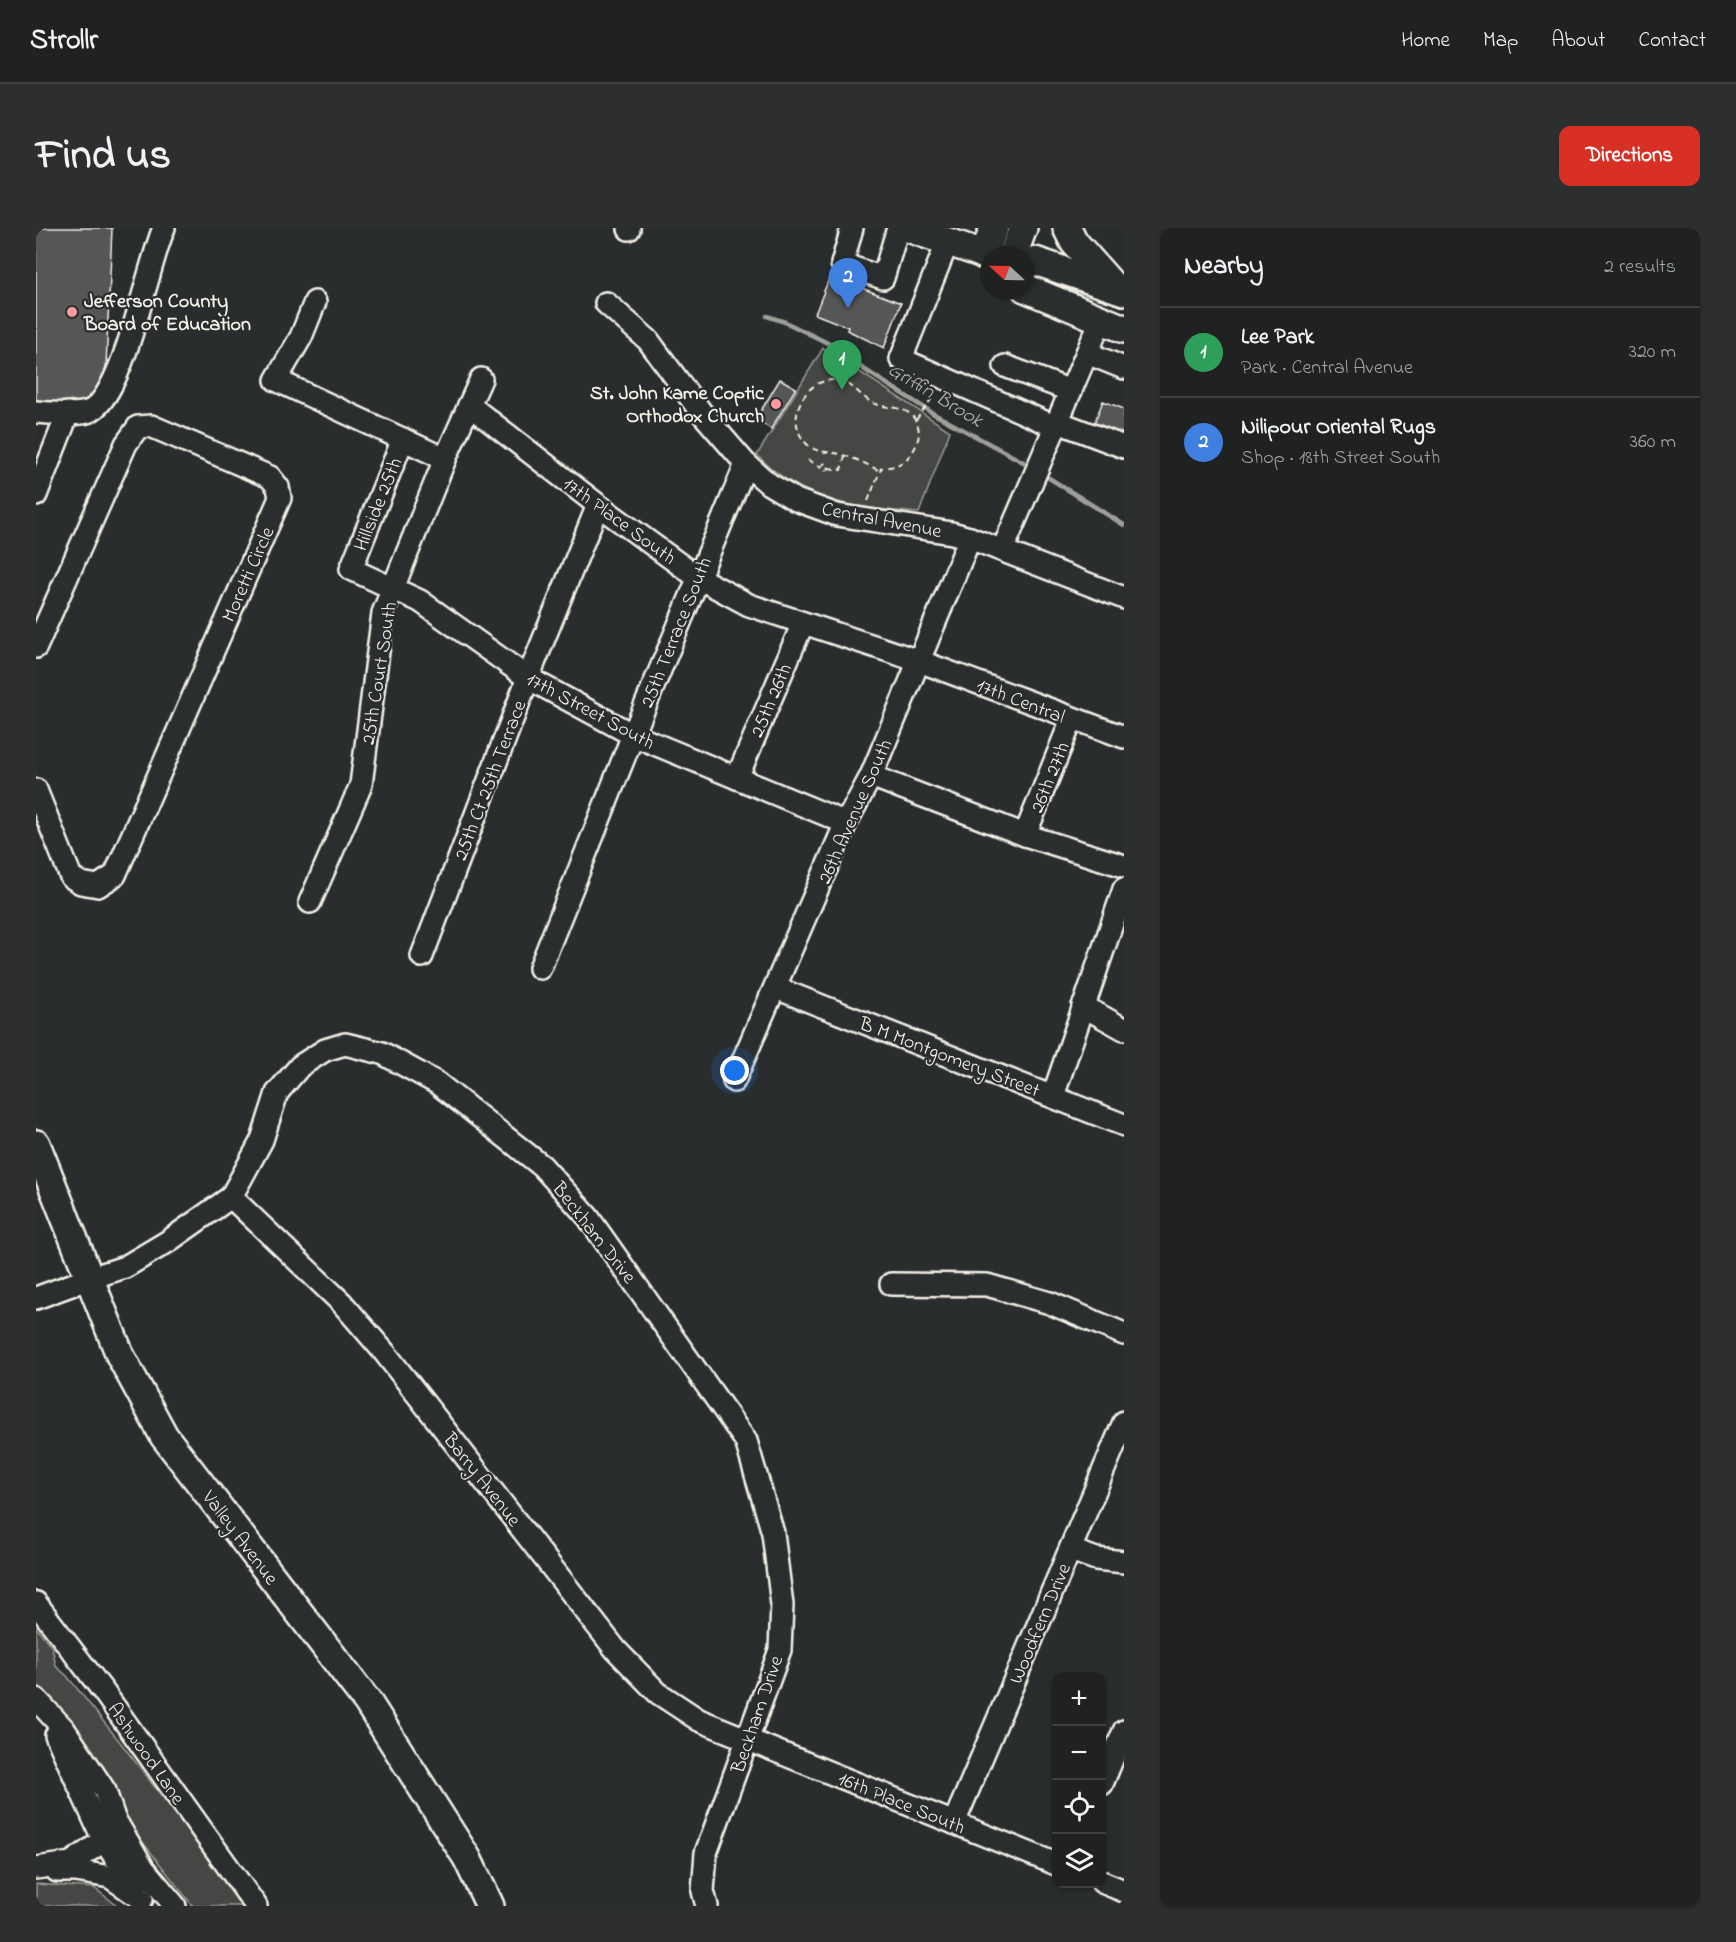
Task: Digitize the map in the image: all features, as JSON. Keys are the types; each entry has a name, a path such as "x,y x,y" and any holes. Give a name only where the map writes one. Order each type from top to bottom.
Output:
{"main road":[{"path":"909,228 980,252"},
{"path":"989,246 994,228"},
{"path":"1016,246 1023,228"},
{"path":"1067,228 1074,242 1118,288"},
{"path":"1034,261 1118,288"},
{"path":"1034,292 1112,324"},
{"name":"Valley Avenue","path":"36,1144 120,1355 164,1436 367,1701 467,1858 490,1906"}],"street":[{"path":"36,412 87,412 101,404 109,391 125,352 164,228"},
{"path":"852,228 842,264 883,278 898,228"},
{"path":"948,241 901,359 1057,424 1124,447"},
{"path":"315,302 301,337 276,380 445,459"},
{"name":"Central Avenue","path":"606,303 648,340 701,412 746,464 769,484 796,500 837,515 952,533 970,538 1124,598"},
{"path":"1003,549 1087,353 1112,324"},
{"path":"1087,353 1124,368"},
{"path":"1005,366 1071,391"},
{"name":"25th Court South","path":"310,902 361,785 383,613 445,459 481,379"},
{"name":"17th Place South","path":"470,405 598,505 698,577 749,605 919,661"},
{"path":"36,495 68,412"},
{"name":"Moretti Circle","path":"36,648 40,625 126,444 138,427 151,426 270,477 278,487 280,498 115,875 98,886 81,883 71,877 36,790"},
{"name":"Hillside 25th","path":"351,569 403,439"},
{"name":"25th Terrace South","path":"540,968 633,735 746,464"},
{"name":"25th Ct 25th Terrace","path":"422,956 528,678 598,505"},
{"name":"26th Avenue South","path":"734,1082 846,823 871,777 970,538"},
{"name":"17th Street South","path":"351,569 392,586 420,601 528,678 633,735 846,823"},
{"name":"25th 26th","path":"737,778 803,623"},
{"name":"17th Central","path":"919,661 1124,737"},
{"name":"26th 27th","path":"1025,835 1072,719"},
{"path":"871,777 1025,835 1124,866"},
{"path":"1053,1096 1124,889"},
{"name":"B M Montgomery Street","path":"776,988 1124,1125"},
{"path":"1083,1006 1124,1029"},
{"name":"Beckham Drive","path":"36,1298 125,1267 167,1242 231,1197 262,1140 277,1093 300,1066 325,1050 345,1044 382,1053 437,1083 542,1166 588,1217 746,1441 773,1533 782,1605 780,1650 706,1853 703,1892 707,1906"},
{"name":"Barry Avenue","path":"231,1197 342,1303 385,1353 616,1650 658,1693 699,1720 749,1739"},
{"path":"891,1284 987,1285 1050,1303 1124,1334"},
{"name":"Woodfern Drive","path":"954,1823 1124,1422"},
{"path":"1071,1550 1096,1559 1124,1562"},
{"name":"Ashwood Lane","path":"36,1603 103,1691 256,1906"},
{"path":"40,1703 64,1729 105,1791 114,1818 144,1869 176,1906"},
{"path":"40,1703 103,1839 146,1902"},
{"path":"1103,1780 1124,1731"},
{"name":"16th Place South","path":"749,1739 1052,1862"},
{"path":"39,1868 71,1863 100,1843 114,1818"},
{"path":"39,1868 60,1872 98,1873 118,1882 146,1902"},
{"path":"1106,1884 1124,1891"}],"path":[{"path":"866,507 880,471 881,468 898,465 906,460 914,450 920,427 918,419 903,409 873,403 849,384 835,379 820,382 806,393 798,408 796,422 800,436 809,447 819,452 845,456 874,466 880,471"},
{"path":"918,419 933,399"},
{"path":"806,450 809,447"},
{"path":"808,460 824,471 829,468 841,470 845,456"},
{"path":"856,461 862,459"}],"shaded area":[{"path":"823,348 950,431 919,513 852,505 812,493 793,484 757,455"},
{"path":"36,1627 52,1647 56,1666 67,1676 120,1742 244,1906 193,1906 130,1826 110,1790 36,1683"},
{"path":"36,1884 94,1888 118,1906 36,1906"}],"building":[{"name":"Jefferson County Board of Education","path":"36,228 112,228 105,390 98,404 36,402"},
{"path":"830,276 901,303 884,348 847,330 848,327 815,314"},
{"name":"St. John Kame Coptic Orthodox Church","path":"780,379 796,388 771,429 756,419"},
{"path":"1103,401 1124,409 1124,438 1093,426"}],"waterway":[{"name":"Griffin Brook","path":"767,316 785,322 844,351 862,368 934,414 1027,464"},
{"name":"Griffin Brook","path":"1049,478 1124,525"}],"place":[{"name":"Nilipour Oriental Rugs","path":"848,308"},
{"name":"Jefferson County Board of Education","path":"72,312"},
{"name":"Lee Park","path":"842,390"},
{"name":"St. John Kame Coptic Orthodox Church","path":"776,404"}]}
